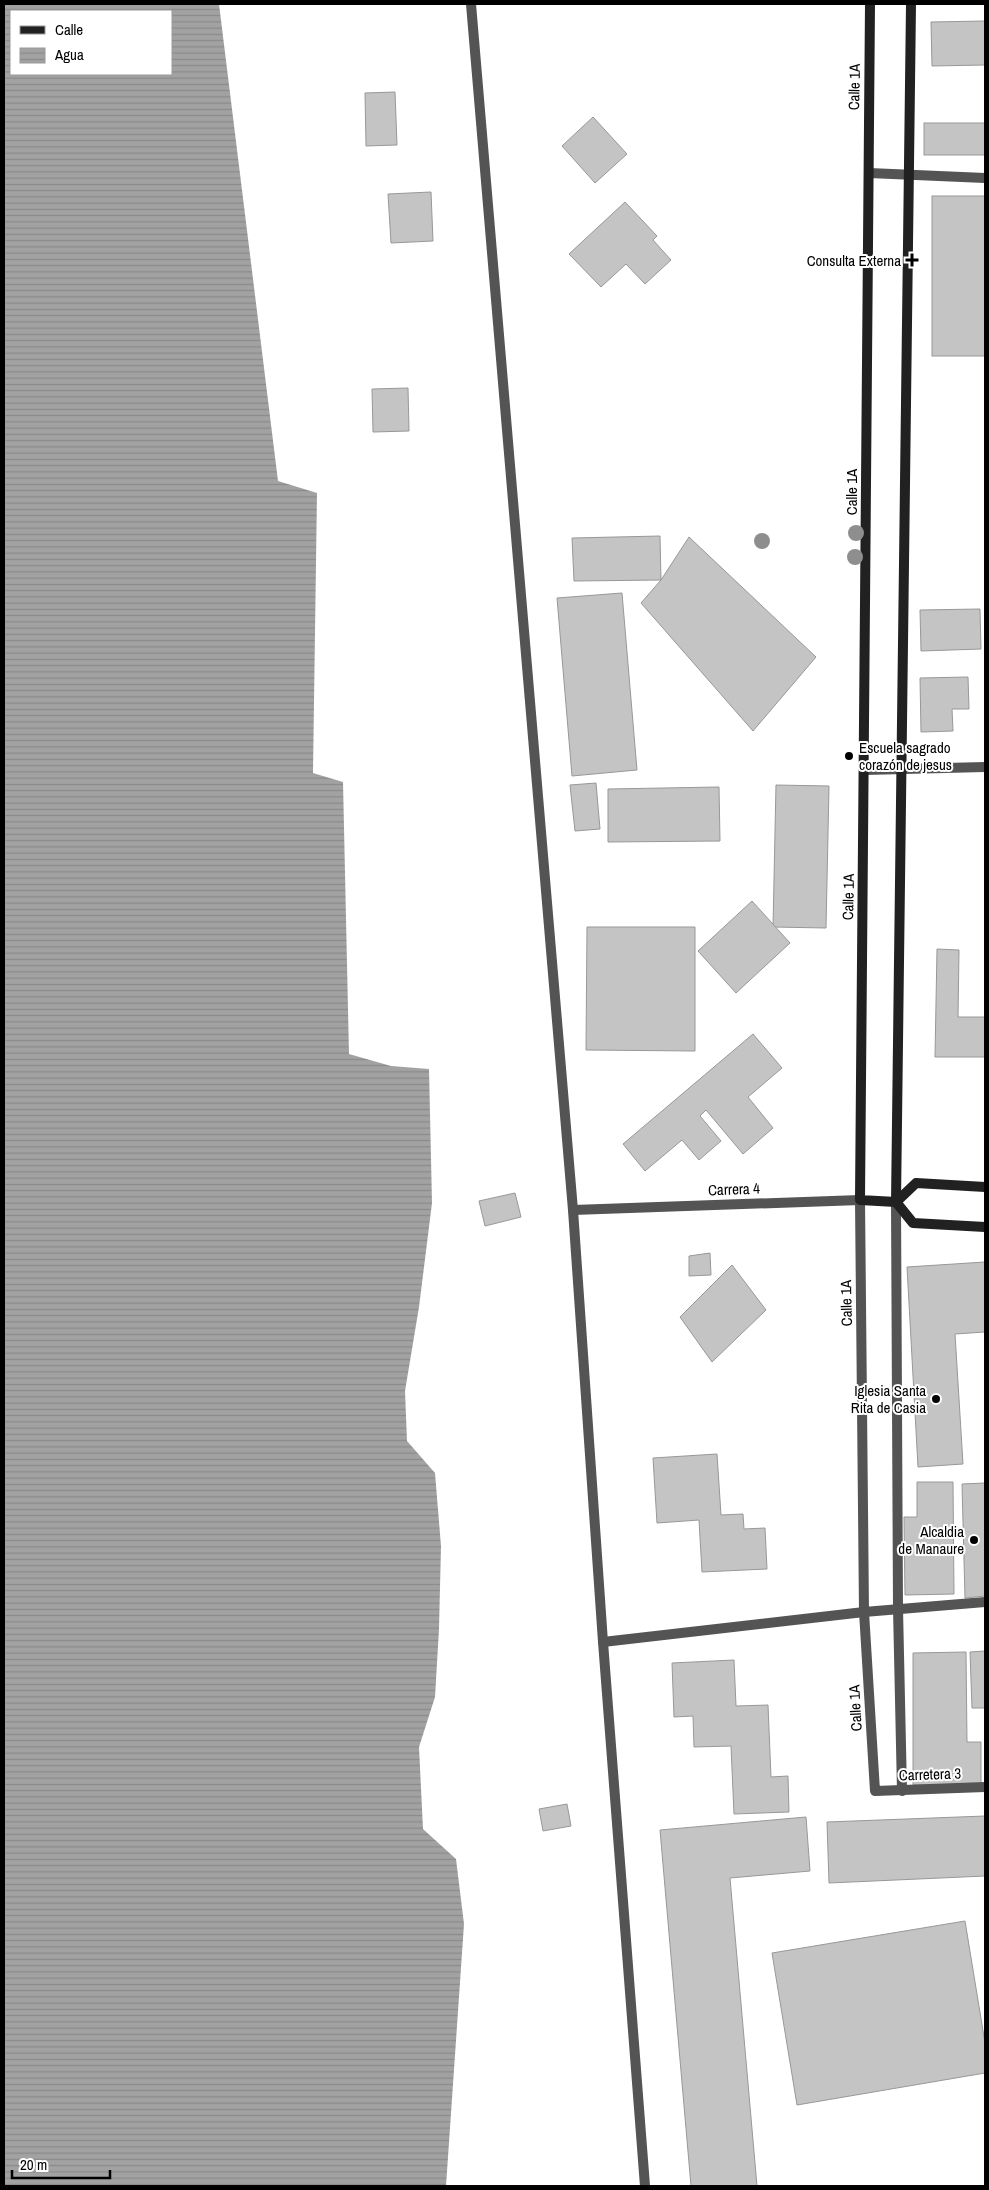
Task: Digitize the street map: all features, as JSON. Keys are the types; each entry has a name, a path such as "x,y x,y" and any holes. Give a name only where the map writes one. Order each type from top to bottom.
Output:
{"street":[{"path":"471,4 573,1210 603,1642 645,2186"},
{"name":"Calle 1A","path":"870,4 860,1200 864,1612 875,1791"},
{"path":"902,1791 898,1608 896,1202 911,4"},
{"path":"869,173 985,178"},
{"path":"864,770 985,767"},
{"path":"896,1202 916,1184 985,1187"},
{"name":"Carrera 4","path":"573,1210 860,1200 896,1202"},
{"path":"896,1202 914,1223 985,1227"},
{"path":"603,1642 898,1608 985,1602"},
{"name":"Carretera 3","path":"875,1791 985,1787"}],"water":[{"path":"4,4 219,4 278,481 317,493 313,773 343,782 349,1054 391,1066 429,1069 432,1203 419,1307 405,1391 407,1441 435,1473 441,1546 435,1697 419,1747 423,1829 456,1859 464,1924 446,2186 4,2186"}],"building":[{"path":"985,21 985,65 932,66 931,22"},
{"path":"395,92 397,145 366,146 365,93"},
{"path":"593,117 627,154 595,183 562,146"},
{"path":"924,123 985,123 985,155 924,155"},
{"path":"431,192 433,241 391,243 388,194"},
{"path":"932,196 985,196 985,356 932,356"},
{"path":"625,202 657,236 653,240 671,260 645,284 626,264 601,287 569,254"},
{"path":"408,388 409,431 373,432 372,389"},
{"path":"660,536 661,580 574,581 572,538"},
{"path":"689,537 816,657 753,731 641,603 661,580"},
{"path":"622,593 637,770 572,776 557,598"},
{"path":"980,609 981,649 921,651 920,610"},
{"path":"968,677 969,709 952,709 953,731 921,732 920,678"},
{"path":"596,783 600,829 575,831 570,785"},
{"path":"776,785 829,786 826,928 773,927"},
{"path":"719,787 720,841 608,842 608,789"},
{"path":"752,901 790,943 736,993 698,951"},
{"path":"587,927 695,927 695,1051 586,1050"},
{"path":"937,949 959,950 958,1017 985,1017 985,1057 935,1057"},
{"path":"753,1034 782,1068 748,1097 773,1128 743,1154 706,1110 700,1116 721,1141 699,1160 682,1140 645,1171 623,1144"},
{"path":"515,1193 521,1217 485,1226 479,1201"},
{"path":"710,1253 711,1275 689,1276 689,1256"},
{"name":"Iglesia Santa Rita de Casia","path":"985,1262 985,1332 955,1334 963,1464 918,1467 907,1267"},
{"path":"732,1265 766,1310 712,1362 680,1317"},
{"path":"717,1454 721,1515 743,1514 744,1529 765,1528 767,1569 702,1572 699,1520 657,1523 653,1458"},
{"path":"917,1482 953,1482 954,1594 905,1595 904,1517 917,1517"},
{"name":"Alcaldia de Manaure","path":"985,1483 985,1596 965,1598 962,1484"},
{"path":"985,1651 985,1708 972,1708 970,1652"},
{"path":"966,1652 967,1742 981,1742 981,1784 913,1785 913,1653"},
{"path":"734,1660 736,1706 768,1705 771,1777 788,1776 789,1812 734,1814 731,1746 694,1747 693,1716 674,1717 672,1663"},
{"path":"567,1804 571,1826 543,1831 539,1809"},
{"path":"985,1816 985,1876 829,1883 827,1822"},
{"path":"806,1817 810,1871 730,1878 757,2186 691,2186 660,1830"},
{"path":"965,1921 985,2043 985,2073 797,2105 772,1953"}],"place":[{"name":"Consulta Externa","path":"912,260"},
{"name":"Escuela sagrado corazón de jesus","path":"849,756"},
{"name":"Iglesia Santa Rita de Casia","path":"936,1399"},
{"name":"Alcaldia de Manaure","path":"974,1540"}]}
